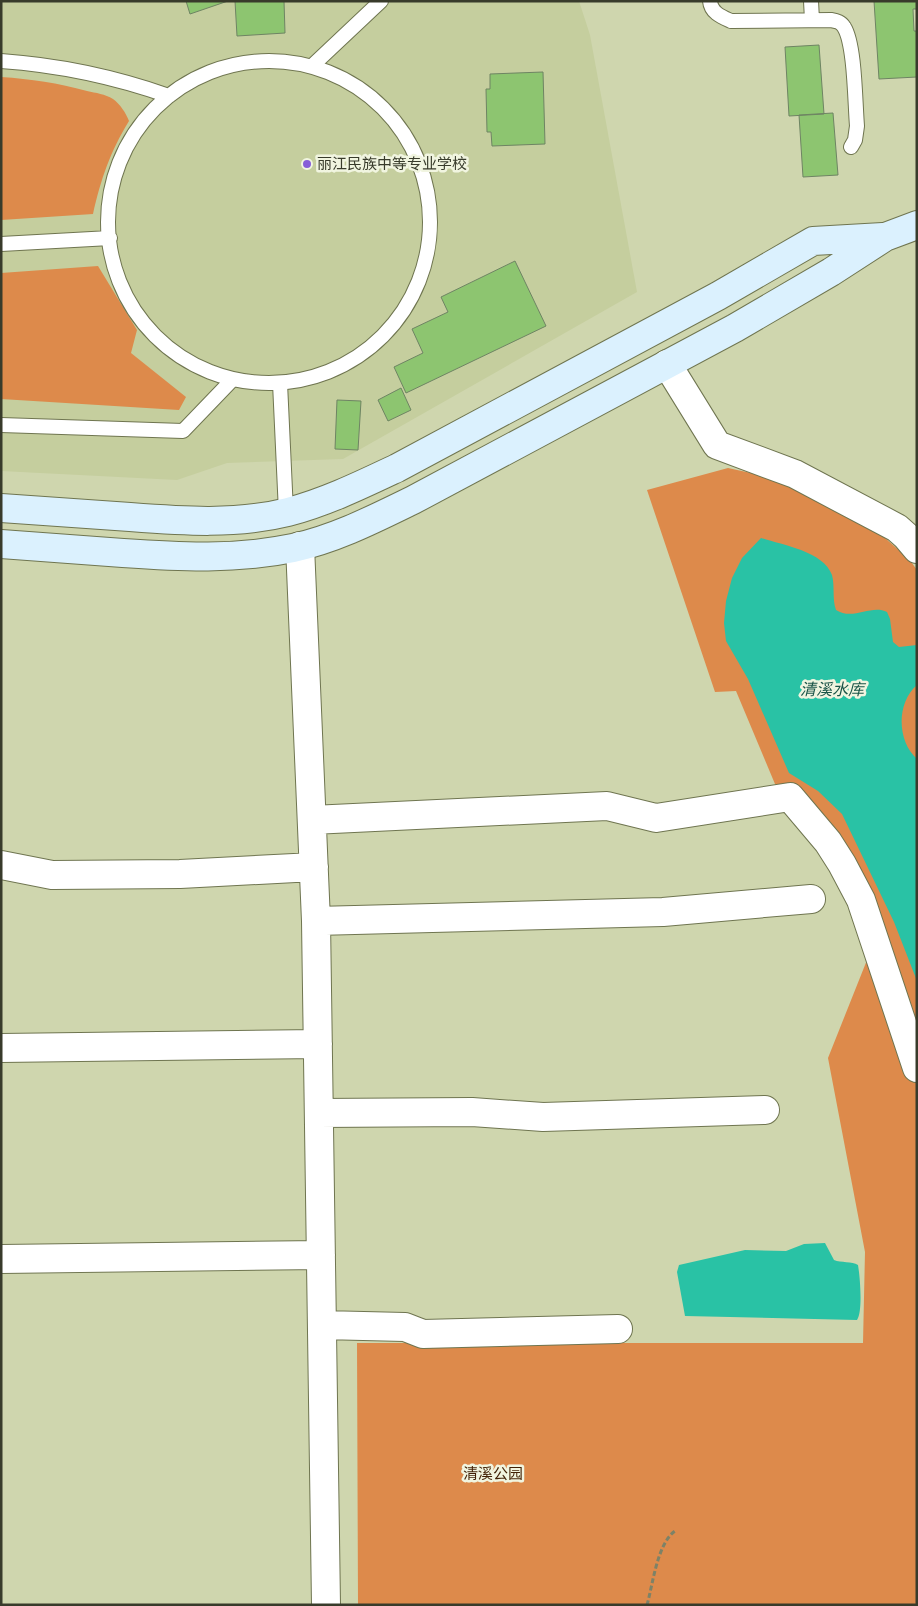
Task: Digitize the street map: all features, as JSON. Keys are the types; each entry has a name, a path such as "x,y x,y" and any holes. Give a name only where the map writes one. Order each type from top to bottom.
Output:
{"street":[{"path":"1,544 191,557 226,557 300,546 360,526 413,500 667,364 831,272 904,234"},
{"path":"1,508 192,521 224,521 255,518 317,504 397,468 718,296 813,241 904,234"},
{"path":"667,364 717,445 796,474 897,528 917,549"},
{"path":"300,546 316,921 326,1605"},
{"path":"312,820 608,806 656,818 790,797 828,842 861,900 917,1068"},
{"path":"1,865 52,875 180,874 314,867"},
{"path":"316,921 663,912 811,900"},
{"path":"1,1048 318,1044"},
{"path":"319,1113 472,1112 542,1117 765,1110"},
{"path":"1,1259 321,1255"},
{"path":"322,1325 405,1327 422,1334 618,1329"}],"lane":[{"path":"312,66 381,1"},
{"path":"710,1 710,6 718,15 731,21 838,21 844,26 850,40 857,126 855,140 851,147"},
{"path":"811,1 812,20"},
{"path":"260,60 286,61 312,66 336,74 359,87 379,104 396,123 411,145 421,169 428,194 430,220 428,246 422,272 412,296 399,318 382,338 339,368 315,377 266,384 233,379 195,366 174,352 150,330 127,297 117,274 110,238 110,201 115,177 124,154 136,132 151,113 169,96 189,82 211,71 234,64 260,60"},
{"path":"1,61 90,74 130,83 169,96"},
{"path":"1,244 110,238"},
{"path":"1,425 183,431 233,379"},
{"path":"280,383 286,512"}],"path":[{"path":"647,1605 662,1548 669,1535 675,1531"}],"shaded area":[{"name":"丽江民族中等专业学校","path":"1,1 579,1 590,35 637,292 343,459 227,463 177,480 1,471"}],"green space":[{"path":"1,77 66,86 107,96 118,103 129,121 116,144 107,166 93,214 1,220"},
{"path":"98,266 137,330 131,353 186,397 179,410 1,399 1,273"},
{"name":"清溪公园","path":"728,468 760,475 812,494 885,538 909,559 917,570 917,1605 358,1605 357,1343 863,1343 865,1252 828,1058 869,955 853,903 775,784 736,691 715,692 647,490"}],"water":[{"name":"清溪水库","path":"761,538 801,550 820,560 832,575 836,610 849,614 875,610 887,612 890,619 893,642 899,647 917,645 917,685 905,702 902,722 906,742 910,751 917,759 917,981 894,922 842,814 818,791 789,773 748,679 726,641 724,623 726,601 732,578 742,558"},
{"path":"825,1243 834,1260 858,1265 860,1309 857,1320 685,1316 677,1272 679,1265 745,1250 786,1251 804,1244"}],"building":[{"path":"186,1 228,1 190,14"},
{"path":"235,1 284,1 285,33 237,36"},
{"path":"874,1 917,1 917,9 913,9 914,31 917,31 917,77 879,79"},
{"path":"819,45 824,114 789,116 785,47"},
{"path":"543,72 545,144 492,146 491,132 487,132 486,89 490,89 490,74"},
{"path":"833,113 838,175 803,177 799,115"},
{"path":"515,261 546,326 406,393 394,367 423,353 412,329 448,312 441,297"},
{"path":"401,388 411,410 388,421 378,400"},
{"path":"337,400 361,401 358,450 335,449"}],"place":[{"name":"丽江民族中等专业学校","path":"307,164"}]}
